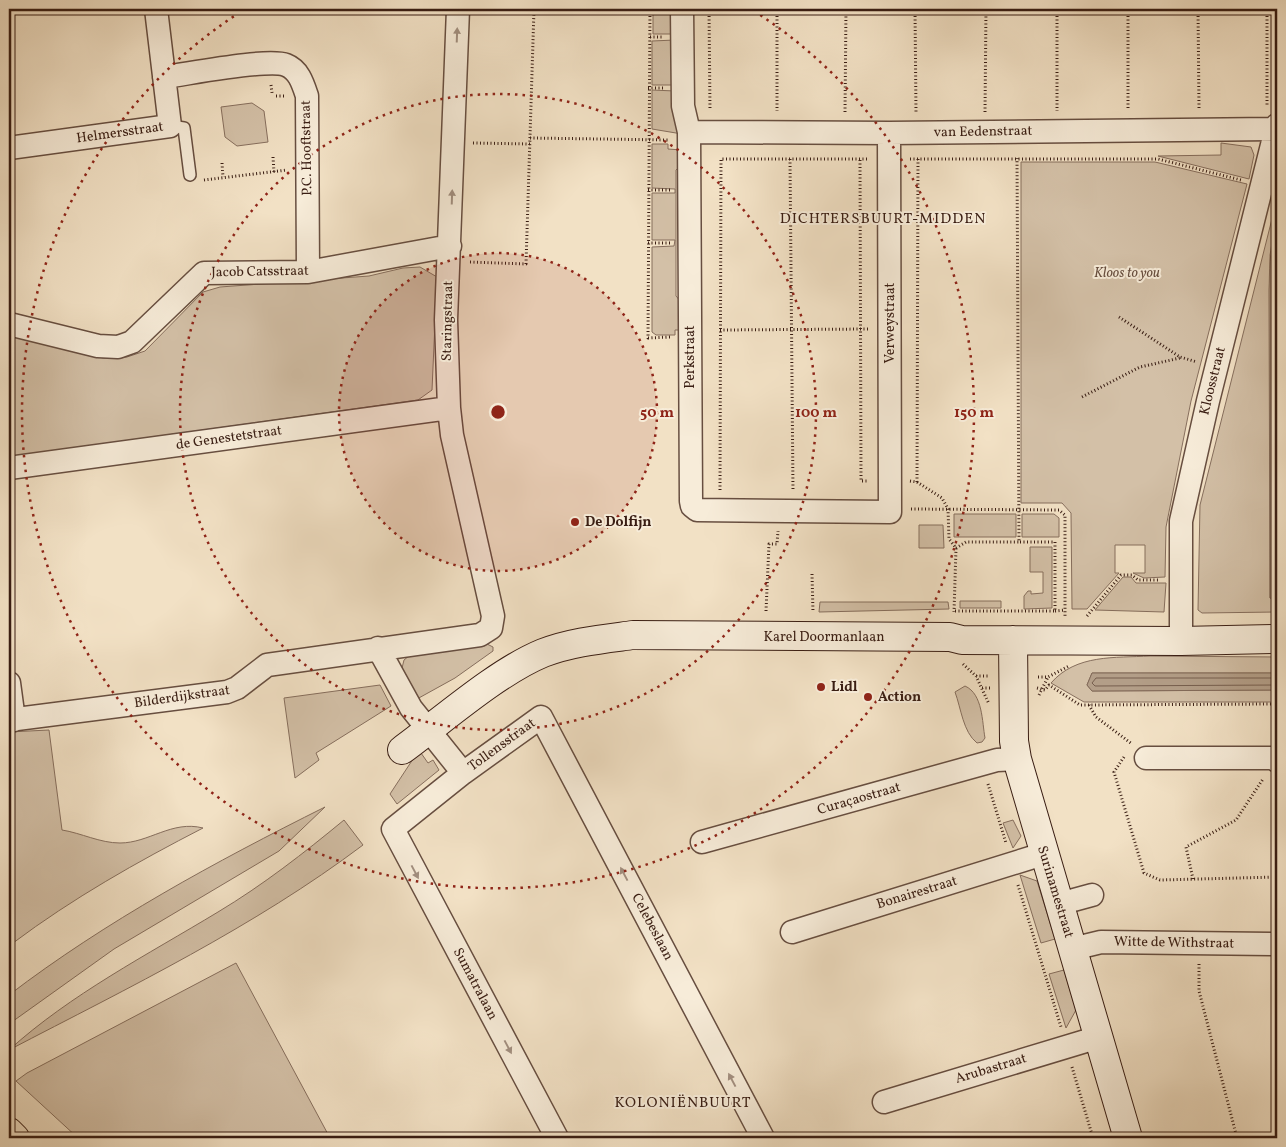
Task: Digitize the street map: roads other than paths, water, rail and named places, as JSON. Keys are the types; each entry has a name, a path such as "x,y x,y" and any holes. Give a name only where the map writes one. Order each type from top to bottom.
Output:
{"highway":[{"path":"9,1132 15,1138"}],"street":[{"path":"156,9 170,126"},
{"name":"Staringstraat","path":"458,9 446,320 448,408 452,435 493,616 491,628"},
{"name":"Perkstraat","path":"682,9 683,106 696,135 690,337 692,506 697,510 890,512"},
{"name":"P.C. Hooftstraat","path":"164,77 268,62 287,65 301,77 307,96 308,272"},
{"name":"van Eedenstraat","path":"696,135 1018,132 1275,124"},
{"name":"Kloosstraat","path":"1181,641 1181,521 1216,367 1262,186 1275,124"},
{"name":"Helmersstraat","path":"9,148 170,126"},
{"name":"Verweystraat","path":"889,133 890,512"},
{"name":"Jacob Catsstraat","path":"9,324 98,346 118,347 132,342 204,273 308,272 450,254"},
{"name":"de Genestetstraat","path":"9,468 448,408"},
{"name":"Bilderdijkstraat","path":"11,720 227,692 238,688 267,665 480,635 491,628"},
{"name":"Karel Doormanlaan","path":"402,750 515,668 543,653 594,640 633,635 950,637 962,640 1181,641 1277,638"},
{"name":"Surinamestraat","path":"1013,640 1017,759 1043,854 1128,1138"},
{"path":"378,648 411,708 429,730"},
{"path":"9,683 11,720"},
{"name":"Tollensstraat","path":"393,829 463,773 541,716"},
{"name":"Celebeslaan","path":"541,716 762,1138"},
{"name":"Tollensstraat","path":"429,730 463,773"},
{"path":"1146,758 1273,758 1277,761"},
{"name":"Curaçaostraat","path":"702,842 982,764 1017,759"},
{"name":"Sumatralaan","path":"393,829 557,1138"},
{"name":"Bonairestraat","path":"792,932 1043,854"},
{"path":"1059,904 1092,896"},
{"name":"Witte de Withstraat","path":"1072,949 1101,942 1277,944"},
{"name":"Arubastraat","path":"884,1102 1098,1037"}],"lane":[{"name":"Helmersstraat","path":"170,126 184,128 190,175"}],"water":[{"path":"1277,234 1276,599 1270,598 1269,290 1271,254"},
{"path":"1092,673 1277,673 1277,690 1092,691 1087,685"}],"place":[{"name":"De Dolfijn","path":"575,522"},
{"name":"Lidl","path":"821,687"},
{"name":"Action","path":"868,697"}],"district":[{"name":"DICHTERSBUURT-MIDDEN","path":"883,219"},
{"name":"KOLONIËNBUURT","path":"683,1103"}],"park label":[{"name":"Kloos to you","path":"1127,273"}]}
